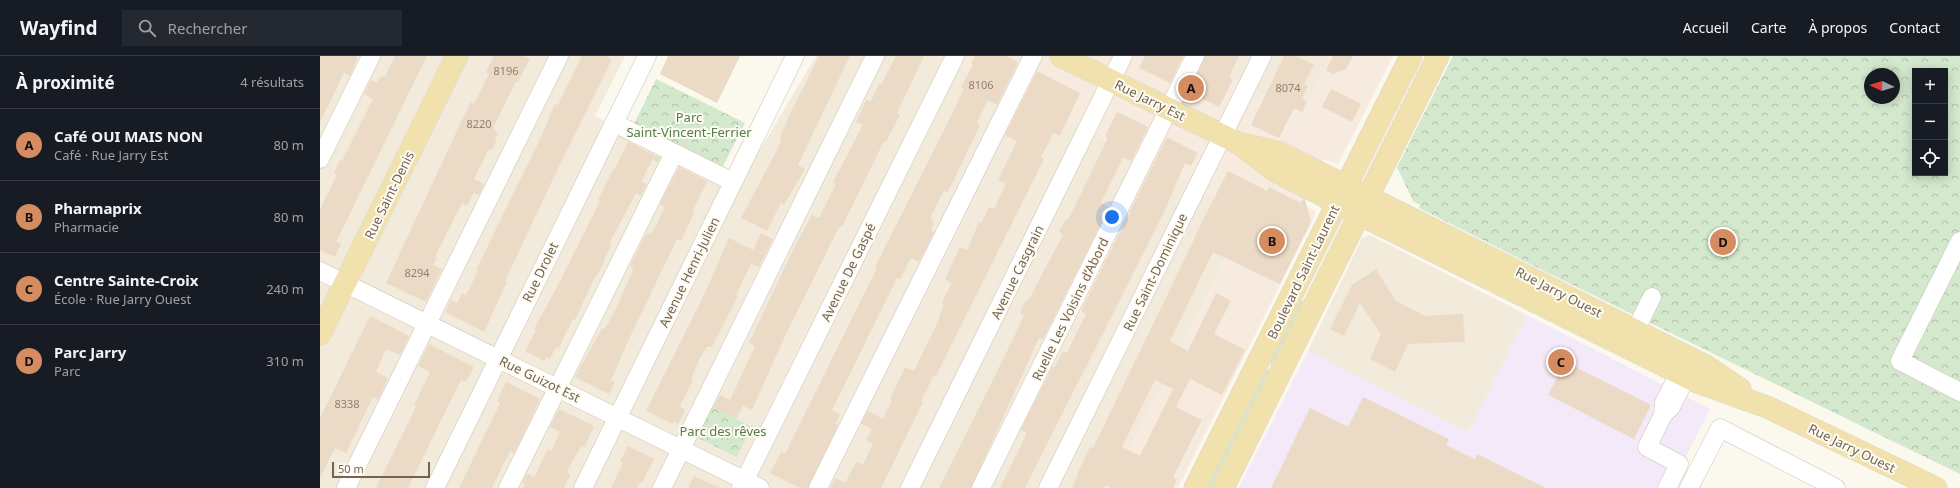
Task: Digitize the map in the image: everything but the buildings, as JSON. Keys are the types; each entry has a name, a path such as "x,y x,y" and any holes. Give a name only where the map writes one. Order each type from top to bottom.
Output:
{"main road":[{"name":"Rue Saint-Denis","path":"320,334 457,56"},
{"name":"Rue Jarry Est","path":"1061,56 1231,140 1280,153 1341,194"},
{"name":"Boulevard Saint-Laurent","path":"1195,488 1411,56"},
{"name":"Boulevard Saint-Laurent","path":"1223,488 1438,56"},
{"name":"Rue Jarry Ouest","path":"1341,194 1682,375 1768,407 1936,488"},
{"name":"Rue Jarry Ouest","path":"1364,206 1635,331 1706,366 1768,407"}],"street":[{"path":"320,159 371,56"},
{"path":"346,488 559,56"},
{"name":"Rue Drolet","path":"435,488 647,56"},
{"name":"Avenue Henri-Julien","path":"583,488 795,56"},
{"path":"662,488 875,56"},
{"name":"Avenue De Gaspé","path":"748,486 955,56"},
{"path":"818,488 1033,56"},
{"name":"Avenue Casgrain","path":"910,488 1123,56"},
{"name":"Ruelle Les Voisins d’Abord","path":"981,488 1195,56"},
{"name":"Rue Saint-Dominique","path":"1048,488 1231,140 1262,56"},
{"path":"614,123 733,182"},
{"path":"508,488 674,153"},
{"path":"1960,241 1900,361 1960,392"},
{"name":"Rue Guizot Est","path":"320,271 618,418 748,486"},
{"path":"1635,331 1652,297"},
{"path":"1667,488 1679,464 1647,447 1663,415 1664,403 1682,375"},
{"path":"1689,488 1720,428 1836,488"}],"shaded area":[{"path":"320,56 625,56 595,116 735,192 816,56 936,56 1248,212 1111,488 320,488"},
{"path":"936,56 1186,56 1303,114 1331,56 1393,56 1338,164 1323,159 1303,204 1316,212 1305,236 1257,216 1303,239 1178,488 1111,488 1248,212"},
{"path":"1186,56 1331,56 1303,114"},
{"path":"1370,235 1527,315 1468,433 1308,351 1362,238"},
{"path":"1527,315 1710,409 1670,488 1239,488 1308,351 1468,432"}],"green space":[{"path":"1453,56 1960,56 1960,474 1554,276 1419,208 1420,205 1413,201 1397,167"},
{"name":"Parc Saint-Vincent-Ferrier","path":"656,79 745,123 721,170 633,126"},
{"path":"1300,300 1304,302 1272,365 1269,364"},
{"path":"1267,369 1270,370 1211,488 1207,488"},
{"name":"Parc des rêves","path":"708,405 752,427 737,457 693,436"}],"place":[{"name":"Café OUI MAIS NON","path":"1191,88"},
{"name":"Pharmaprix","path":"1272,241"},
{"name":"Parc Jarry","path":"1723,242"},
{"name":"Centre Sainte-Croix","path":"1561,362"}]}
